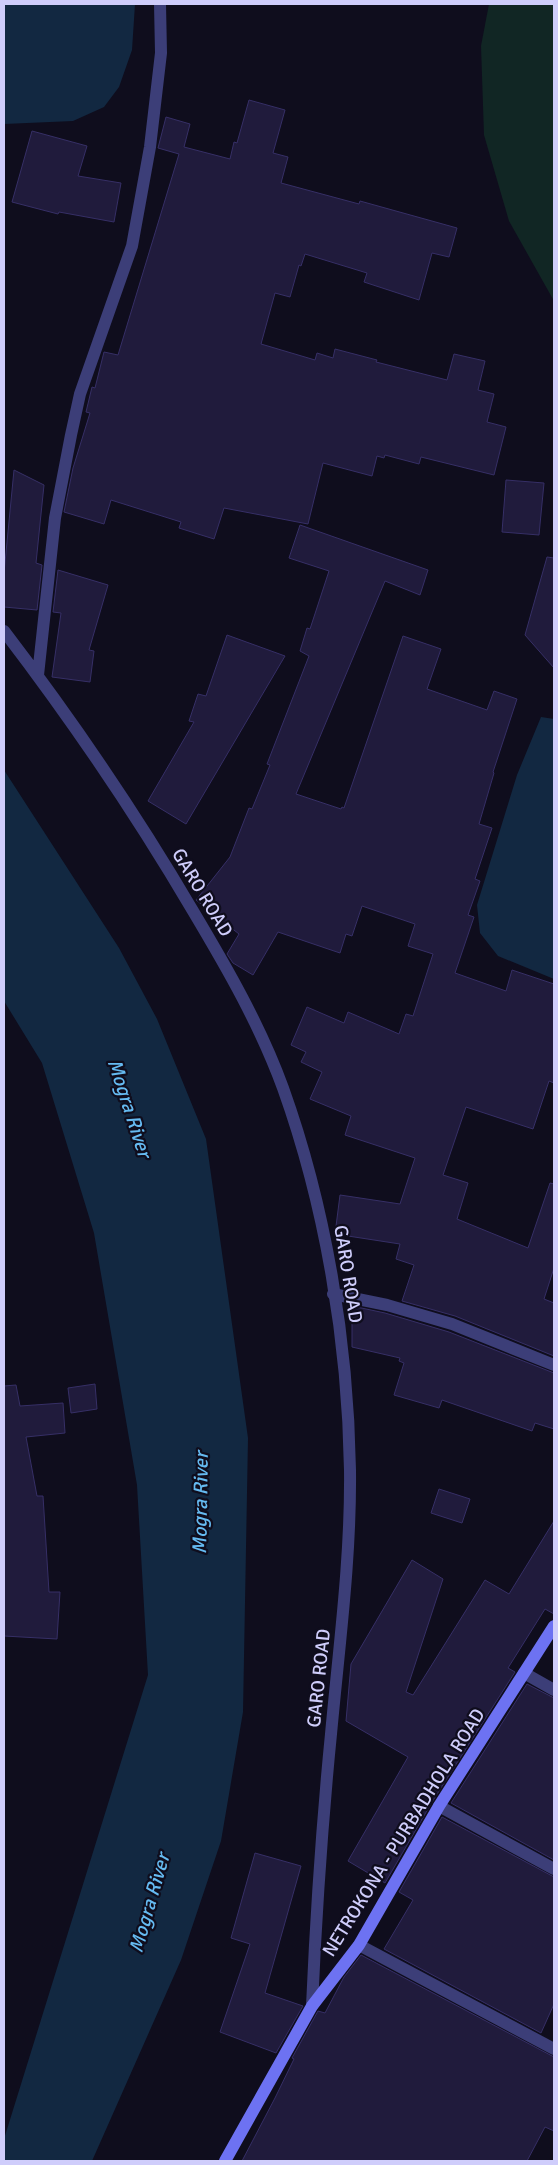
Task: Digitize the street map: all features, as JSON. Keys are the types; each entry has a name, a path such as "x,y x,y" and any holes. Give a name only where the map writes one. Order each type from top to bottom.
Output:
{"main road":[{"name":"NETROKONA - PURBADHOLA ROAD","path":"225,2161 312,2006 359,1945 439,1806 554,1626"}],"street":[{"path":"38,675 56,518 70,434 80,394 132,246 150,147 160,62 160,4"},
{"name":"GARO ROAD","path":"4,631 38,675 150,838 234,981 251,1014 282,1086 305,1157 323,1225 347,1390 350,1473 346,1590 331,1734 317,1903 312,2006"},
{"path":"334,1294 452,1324 554,1365"},
{"path":"524,1673 554,1690"},
{"path":"439,1806 554,1869"},
{"path":"359,1945 554,2049"}],"green space":[{"path":"489,4 554,4 554,301 509,221 484,135 481,46"}],"water":[{"path":"4,4 135,4 132,50 119,87 104,107 73,121 4,124"},
{"path":"541,717 554,719 554,979 498,956 480,933 477,905 517,775"},
{"name":"Mogra River","path":"4,770 119,948 157,1019 206,1139 248,1438 243,1712 221,1841 181,1960 92,2161 4,2161 4,2139 148,1675 137,1485 94,1233 42,1063 4,1001"}],"building":[{"path":"249,100 285,110 273,153 288,157 281,183 359,204 360,201 457,228 449,257 432,253 419,300 364,282 367,273 305,254 301,266 299,265 290,297 275,293 261,344 315,360 317,353 333,358 335,349 377,360 376,362 447,380 454,354 485,361 478,390 494,394 487,422 506,427 494,475 421,457 419,464 385,455 384,458 377,456 372,476 323,463 308,524 224,508 214,539 179,528 181,522 111,500 104,524 64,512 73,468 90,413 86,412 92,387 95,388 104,352 118,355 179,154 158,148 166,117 190,124 184,147 230,159 234,142 237,143"},
{"path":"32,131 87,146 78,176 121,183 114,222 59,212 58,214 12,202"},
{"path":"14,470 44,485 36,563 42,565 37,610 4,607 4,573"},
{"path":"506,480 544,483 539,535 502,532"},
{"path":"300,525 428,570 420,595 385,581 296,794 341,809 342,807 344,808 403,636 441,649 427,689 487,710 494,691 517,699 493,772 479,824 492,828 475,879 480,881 468,915 474,917 455,973 506,991 512,970 554,984 554,1083 549,1081 533,1129 466,1107 443,1175 468,1183 457,1219 528,1248 550,1183 554,1184 554,1268 544,1299 554,1303 554,1356 455,1316 402,1301 414,1265 396,1259 400,1244 335,1234 340,1195 400,1204 415,1158 345,1135 351,1116 310,1099 322,1072 301,1062 306,1052 291,1045 307,1007 344,1023 348,1012 399,1034 406,1014 413,1016 433,954 408,946 415,924 362,906 352,936 346,934 340,953 278,932 253,975 233,963 227,954 239,934 196,900 230,857 249,808 252,809 270,765 267,764 309,656 300,651 307,628 310,629 329,571 289,558"},
{"path":"547,557 554,558 554,668 525,635"},
{"path":"58,570 108,585 89,650 94,651 90,682 52,677 61,613 53,612"},
{"path":"227,635 285,656 186,824 148,801 194,722 189,721 198,694 206,696"},
{"path":"352,1306 385,1313 449,1332 554,1373 554,1429 535,1423 532,1431 442,1400 439,1408 394,1395 404,1363 399,1361 400,1358 352,1347"},
{"path":"95,1384 97,1409 71,1413 68,1388"},
{"path":"16,1385 20,1406 63,1403 65,1433 26,1437 37,1496 43,1496 49,1592 60,1592 57,1639 4,1636 4,1386"},
{"path":"439,1489 470,1499 462,1523 431,1513"},
{"path":"554,1521 554,1614 545,1609 508,1668 515,1672 432,1802 385,1883 348,1861 408,1757 346,1721 351,1664 412,1560 443,1579 406,1692 413,1695 485,1580 509,1594"},
{"path":"527,1684 554,1698 554,1860 451,1803"},
{"path":"442,1817 554,1877 554,2004 541,2033 384,1949 413,1900 399,1892"},
{"path":"255,1853 301,1866 265,1993 303,2006 276,2053 220,2032 250,1944 231,1938"},
{"path":"361,1955 554,2057 554,2131 545,2127 527,2161 242,2161 294,2059 292,2058 318,2011 325,2013 344,1977"}]}
